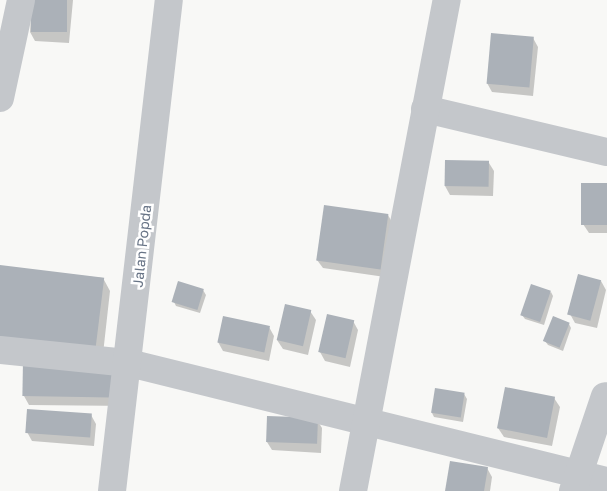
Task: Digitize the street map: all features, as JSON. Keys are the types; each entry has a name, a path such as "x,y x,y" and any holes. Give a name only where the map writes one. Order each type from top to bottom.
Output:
{"street":[{"path":"0,98 21,0"},
{"name":"Jalan Popda","path":"112,491 129,363 169,0"},
{"path":"354,491 368,424 425,108 447,0"},
{"path":"425,108 607,152"},
{"path":"0,350 129,363 368,424 576,481 607,481"},
{"path":"576,481 605,396"}],"building":[{"path":"31,0 67,0 67,32 31,32"},
{"path":"491,33 534,37 529,88 487,84"},
{"path":"445,160 489,161 489,187 445,186"},
{"path":"581,183 607,183 607,225 581,225"},
{"path":"324,205 388,214 381,270 316,260"},
{"path":"0,265 104,278 95,353 0,342"},
{"path":"578,274 601,280 590,321 567,315"},
{"path":"178,281 204,289 197,310 172,302"},
{"path":"531,284 551,291 540,322 520,315"},
{"path":"285,304 311,310 303,346 277,340"},
{"path":"327,314 354,320 346,358 318,352"},
{"path":"223,316 270,326 264,352 217,342"},
{"path":"553,316 570,323 560,348 543,341"},
{"path":"23,361 126,363 125,398 22,396"},
{"path":"505,387 555,397 547,438 497,428"},
{"path":"435,388 465,393 461,417 431,413"},
{"path":"27,409 92,414 90,437 25,433"},
{"path":"267,416 318,418 317,444 266,442"},
{"path":"450,461 488,467 484,491 445,491"}]}
